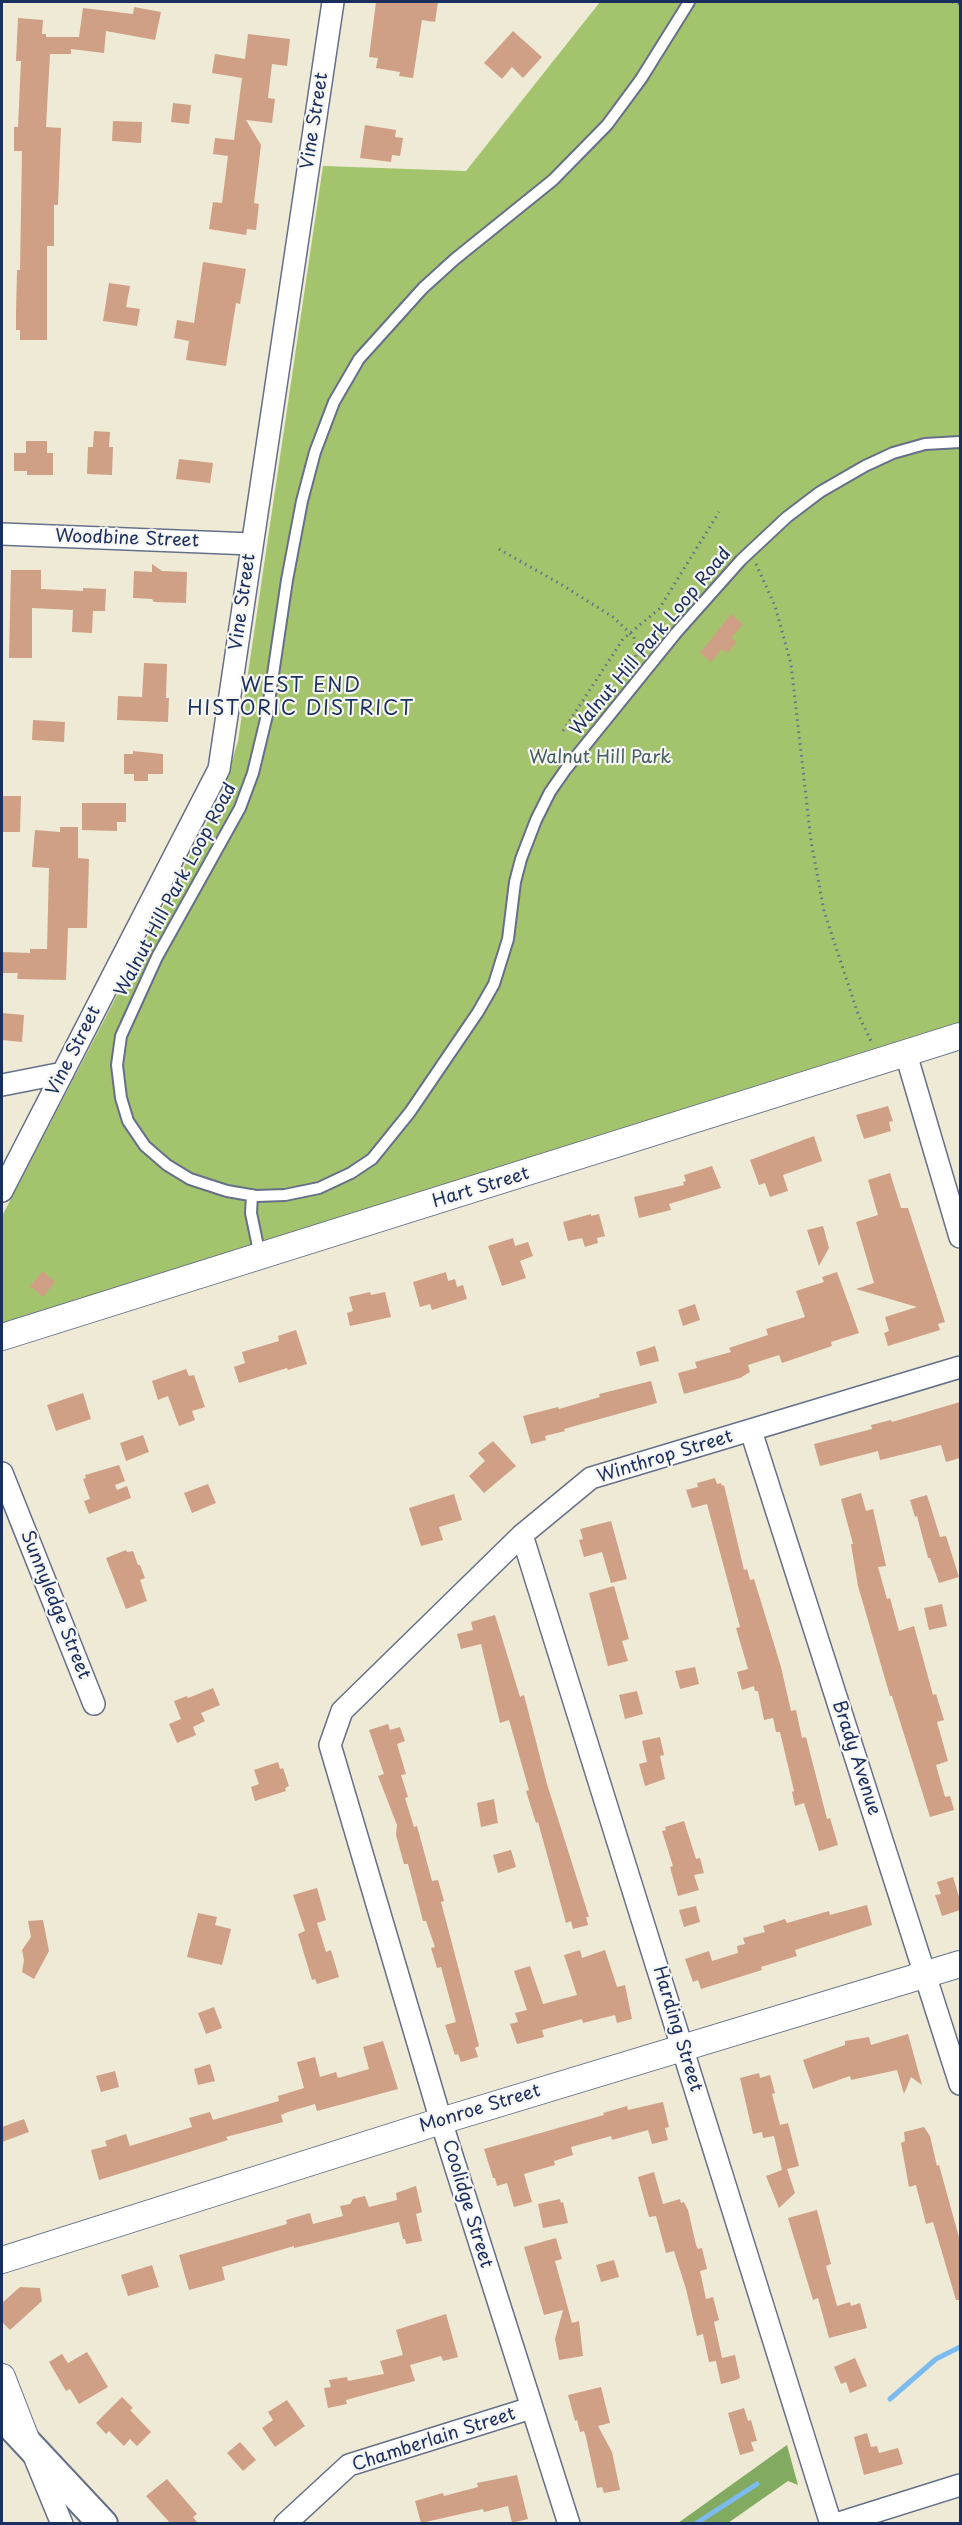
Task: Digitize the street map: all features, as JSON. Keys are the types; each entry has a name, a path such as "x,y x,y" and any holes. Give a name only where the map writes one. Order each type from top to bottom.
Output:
{"main road":[{"path":"2,2416 103,2523"}],"street":[{"name":"Vine Street","path":"2,1191 219,769 333,2"},
{"name":"Woodbine Street","path":"2,534 252,544"},
{"name":"Hart Street","path":"2,1337 960,1036"},
{"path":"906,1054 960,1237"},
{"path":"2,1085 63,1073"},
{"name":"Winthrop Street","path":"342,1711 522,1535 591,1478 960,1367"},
{"name":"Brady Avenue","path":"751,1431 960,2084"},
{"name":"Sunnyledge Street","path":"2,1473 94,1704"},
{"name":"Harding Street","path":"522,1535 831,2523"},
{"name":"Coolidge Street","path":"342,1711 330,1745 441,2121 569,2523"},
{"name":"Monroe Street","path":"2,2260 441,2121 960,1964"},
{"path":"2,2377 62,2523"},
{"name":"Chamberlain Street","path":"285,2523 350,2465 531,2408"},
{"path":"836,2523 960,2485"}],"lane":[{"name":"Walnut Hill Park Loop Road","path":"689,2 648,69 607,125 553,180 447,266 392,320 355,364 339,391 324,426 299,518 268,708 253,774 240,808 140,992 121,1036 118,1077 124,1109 133,1130 145,1146 167,1165 190,1179 216,1188 252,1195 293,1194 319,1188 342,1178 372,1158 402,1123 478,1012 497,977 508,939 519,866 540,811 566,769 638,678 709,594 748,553 805,502 865,466 917,446 960,442"},
{"path":"252,1195 251,1213 260,1257"}],"path":[{"path":"952,2 960,4"},
{"path":"563,731 615,648 659,609 719,512"},
{"path":"499,549 613,617 634,637 638,678"},
{"path":"748,553 764,579 785,638 791,664 817,885 846,980 878,1063"}],"green space":[{"name":"Walnut Hill Park","path":"600,2 960,2 960,1025 2,1323 2,1216 221,796 238,741 323,166 466,171"},
{"path":"787,2445 798,2485 788,2481 728,2523 678,2523"}],"building":[{"path":"376,2 438,2 435,22 422,20 413,78 399,76 400,72 376,68 378,58 369,57"},
{"path":"134,7 161,12 155,40 106,31 104,53 71,49 71,54 50,54 46,127 61,128 58,205 54,205 54,246 47,246 47,340 20,340 20,330 16,330 16,313 17,270 20,270 22,151 14,151 14,127 18,127 21,61 16,61 18,18 43,20 42,34 46,34 46,37 79,37 83,8 133,14"},
{"path":"513,31 542,57 523,78 512,67 502,79 484,63"},
{"path":"248,34 290,39 287,66 272,64 268,98 275,99 272,123 246,120 261,145 254,203 259,204 256,230 247,229 246,235 209,229 213,202 222,203 228,156 213,154 215,138 234,140 242,78 212,73 215,54 245,59"},
{"path":"173,103 191,105 189,124 171,122"},
{"path":"113,121 142,122 141,143 112,141"},
{"path":"365,125 396,130 395,137 403,138 400,156 392,155 391,162 360,158"},
{"path":"203,262 246,269 240,304 236,303 226,366 186,360 189,341 174,338 177,320 194,323"},
{"path":"109,283 130,286 126,307 140,309 137,326 103,321"},
{"path":"94,431 110,432 109,447 113,447 112,475 87,474 88,447 93,447"},
{"path":"26,441 47,441 47,453 53,453 53,475 27,475 27,471 14,471 14,453 26,453"},
{"path":"179,459 213,463 210,483 176,479"},
{"path":"152,564 162,571 187,572 186,603 154,602 152,599 133,598 134,571 152,572"},
{"path":"11,570 41,570 41,589 83,591 83,588 106,589 105,611 93,611 92,633 72,632 73,610 32,608 32,658 9,658"},
{"path":"731,614 743,624 731,638 737,642 727,653 722,649 711,662 700,653"},
{"path":"144,663 167,664 168,722 117,720 118,696 142,697"},
{"path":"33,720 65,722 64,742 32,740"},
{"path":"133,751 163,754 163,774 148,774 148,781 134,781 134,774 124,774 124,754 133,754"},
{"path":"2,796 21,796 20,832 2,832"},
{"path":"82,803 126,803 126,822 117,822 117,831 82,830"},
{"path":"60,827 78,827 78,858 89,859 87,928 68,928 66,980 17,979 18,973 2,973 2,952 30,953 30,949 47,949 49,868 32,867 35,830 60,832"},
{"path":"2,1013 24,1015 22,1042 2,1040"},
{"path":"888,1106 893,1121 889,1122 891,1131 864,1139 856,1115"},
{"path":"814,1136 822,1161 783,1175 788,1191 770,1197 765,1183 759,1185 750,1160"},
{"path":"712,1166 721,1188 669,1204 671,1210 639,1218 634,1197 684,1185 683,1182 686,1181 684,1175"},
{"path":"890,1173 901,1208 908,1208 945,1322 938,1324 940,1330 888,1346 884,1333 889,1331 885,1317 917,1307 856,1289 874,1283 856,1222 878,1215 868,1180"},
{"path":"591,1214 591,1216 599,1214 605,1236 597,1238 598,1243 585,1247 582,1238 568,1241 563,1222"},
{"path":"823,1226 829,1248 819,1266 807,1230"},
{"path":"513,1238 515,1246 528,1242 533,1256 520,1261 526,1278 502,1286 488,1246"},
{"path":"43,1271 55,1282 43,1297 30,1286"},
{"path":"446,1272 448,1281 455,1279 457,1287 463,1285 467,1299 432,1310 430,1304 420,1307 413,1282"},
{"path":"837,1272 859,1333 831,1342 832,1346 782,1363 779,1355 748,1365 750,1372 740,1378 684,1394 678,1373 697,1368 695,1362 731,1352 729,1348 768,1335 766,1329 805,1317 796,1291 824,1282 822,1277"},
{"path":"370,1292 371,1295 385,1292 391,1317 350,1326 347,1313 353,1311 349,1297"},
{"path":"695,1304 700,1320 683,1326 678,1310"},
{"path":"296,1330 307,1364 239,1383 234,1367 245,1363 242,1352 279,1341 278,1336"},
{"path":"655,1346 659,1361 640,1366 636,1352"},
{"path":"186,1369 189,1376 194,1375 205,1407 192,1411 195,1420 179,1426 168,1396 158,1400 152,1381"},
{"path":"651,1381 657,1403 564,1429 565,1431 545,1436 546,1440 531,1444 523,1416 558,1407 559,1409 600,1397 599,1394"},
{"path":"83,1393 91,1419 56,1431 47,1405"},
{"path":"960,1402 960,1458 946,1462 941,1445 880,1460 878,1451 820,1466 814,1444 872,1429 871,1425 891,1420 892,1422"},
{"path":"143,1435 149,1452 126,1461 120,1443"},
{"path":"493,1441 516,1466 484,1493 469,1476 485,1461 478,1453"},
{"path":"119,1465 125,1481 115,1485 117,1490 127,1486 131,1498 89,1514 84,1501 90,1499 83,1479 86,1478 85,1475"},
{"path":"715,1478 717,1484 724,1485 744,1570 747,1569 750,1580 754,1579 781,1667 791,1711 796,1710 802,1738 806,1737 827,1819 830,1818 838,1845 819,1851 804,1803 795,1806 792,1792 794,1791 780,1732 776,1732 773,1718 764,1720 758,1691 755,1691 754,1686 742,1690 737,1672 748,1669 736,1628 740,1627 707,1504 692,1508 686,1490 698,1487 697,1483"},
{"path":"208,1484 216,1503 192,1513 184,1493"},
{"path":"861,1493 866,1511 873,1509 886,1566 878,1567 887,1599 890,1598 899,1631 914,1626 933,1695 936,1694 944,1720 937,1722 948,1761 936,1765 945,1797 950,1796 954,1810 930,1817 892,1696 890,1696 858,1586 851,1544 853,1544 841,1499"},
{"path":"454,1494 462,1520 439,1527 443,1540 421,1546 409,1508"},
{"path":"927,1495 940,1537 946,1536 959,1577 939,1583 930,1558 928,1558 917,1516 915,1517 910,1500"},
{"path":"611,1521 627,1579 611,1583 602,1552 584,1557 579,1540 583,1539 580,1529"},
{"path":"126,1550 127,1552 133,1551 140,1565 145,1578 140,1580 147,1601 126,1609 106,1558"},
{"path":"614,1586 629,1639 622,1641 628,1661 608,1666 589,1593"},
{"path":"942,1604 947,1626 929,1630 924,1608"},
{"path":"495,1615 520,1697 524,1695 547,1784 589,1917 586,1917 588,1925 573,1929 571,1921 566,1923 538,1822 536,1823 526,1791 529,1790 509,1720 500,1723 481,1644 461,1649 457,1634 473,1630 471,1622"},
{"path":"695,1667 699,1684 680,1689 675,1671"},
{"path":"213,1688 220,1705 201,1713 205,1721 193,1727 196,1735 177,1743 169,1724 181,1719 174,1701"},
{"path":"637,1691 643,1714 625,1719 619,1695"},
{"path":"388,1724 390,1730 400,1727 405,1741 397,1744 406,1774 401,1775 408,1797 405,1798 414,1827 417,1826 432,1881 438,1880 444,1901 441,1902 479,2046 475,2048 478,2057 461,2062 458,2054 455,2055 445,2025 456,2022 441,1967 437,1968 431,1948 435,1947 426,1921 423,1921 408,1864 404,1864 396,1835 397,1825 378,1776 384,1774 369,1730"},
{"path":"660,1737 664,1755 660,1756 665,1779 645,1786 639,1764 647,1762 642,1741"},
{"path":"278,1762 280,1769 283,1768 289,1786 285,1788 286,1791 255,1801 251,1787 259,1784 254,1770"},
{"path":"494,1799 498,1823 481,1827 477,1803"},
{"path":"684,1821 696,1859 700,1858 704,1873 694,1875 699,1890 678,1896 670,1867 673,1866 662,1831 666,1830 665,1827"},
{"path":"511,1850 516,1867 498,1873 493,1855"},
{"path":"953,1877 960,1900 960,1910 942,1916 935,1895 941,1894 937,1882"},
{"path":"317,1888 326,1920 317,1923 326,1952 331,1950 339,1977 317,1984 315,1979 312,1980 298,1934 305,1931 293,1895"},
{"path":"867,1905 872,1925 795,1950 797,1956 761,1967 762,1970 701,1989 698,1980 693,1982 685,1959 709,1951 712,1961 738,1953 737,1946 745,1944 743,1938 765,1932 763,1926 785,1919 787,1923 829,1911 830,1915"},
{"path":"696,1906 700,1922 684,1927 679,1910"},
{"path":"198,1913 217,1917 215,1925 231,1929 222,1965 187,1957"},
{"path":"43,1920 49,1951 34,1979 22,1972 24,1960 22,1950 31,1937 28,1921"},
{"path":"580,1950 582,1958 605,1950 617,1987 625,1985 632,2019 617,2023 615,2015 583,2023 582,2019 542,2030 544,2037 517,2044 510,2024 518,2022 515,2013 527,2010 514,1971 530,1966 543,2004 577,1995 564,1955"},
{"path":"214,2007 222,2028 206,2034 198,2013"},
{"path":"908,2034 922,2085 911,2077 904,2094 897,2070 851,2080 850,2076 813,2089 803,2060 845,2045 845,2041 869,2037 871,2045"},
{"path":"383,2041 398,2089 317,2111 315,2104 288,2112 281,2115 283,2122 226,2137 228,2140 99,2180 91,2150 107,2146 105,2141 126,2134 130,2146 192,2127 189,2118 210,2112 213,2120 279,2101 278,2096 304,2088 297,2062 315,2057 320,2077 336,2072 338,2078 369,2069 363,2047"},
{"path":"210,2064 215,2081 198,2085 194,2069"},
{"path":"115,2071 119,2087 101,2092 96,2076"},
{"path":"759,2073 760,2078 770,2075 780,2125 788,2123 799,2166 787,2169 795,2193 779,2208 766,2176 782,2170 774,2136 763,2138 762,2132 753,2134 740,2078"},
{"path":"663,2102 669,2127 665,2128 668,2140 652,2144 648,2130 612,2140 611,2136 571,2147 573,2155 554,2161 555,2165 524,2174 532,2202 514,2207 507,2183 497,2186 493,2178 484,2149 604,2115 603,2113 627,2106 628,2110"},
{"path":"24,2119 29,2132 2,2142 2,2127"},
{"path":"924,2127 930,2136 960,2241 960,2300 956,2300 933,2222 926,2224 916,2185 909,2187 901,2143 905,2141 904,2132"},
{"path":"654,2172 663,2204 680,2199 688,2210 696,2245 698,2249 702,2248 707,2269 700,2271 706,2299 713,2297 719,2320 714,2322 722,2358 735,2355 740,2378 736,2380 721,2384 716,2361 709,2362 703,2334 697,2336 674,2251 666,2253 656,2216 649,2217 638,2177"},
{"path":"416,2186 422,2212 416,2214 422,2241 406,2244 399,2222 294,2248 294,2246 222,2267 225,2280 189,2290 179,2255 287,2224 286,2220 310,2213 313,2224 343,2216 340,2206 350,2204 353,2199 365,2196 369,2207 397,2200 396,2193"},
{"path":"560,2199 561,2203 563,2202 568,2223 543,2228 538,2204"},
{"path":"817,2210 831,2264 826,2266 837,2306 850,2302 851,2306 860,2303 867,2328 829,2338 818,2298 813,2300 788,2218"},
{"path":"556,2238 562,2259 555,2261 572,2323 579,2321 583,2356 559,2360 555,2339 563,2310 544,2315 524,2247"},
{"path":"614,2260 619,2277 601,2282 596,2265"},
{"path":"152,2265 159,2287 128,2296 121,2275"},
{"path":"20,2287 40,2288 42,2301 10,2330 2,2322 2,2303"},
{"path":"446,2314 458,2357 443,2361 441,2356 410,2365 415,2381 346,2400 347,2404 328,2408 324,2388 331,2387 329,2380 347,2377 348,2381 384,2374 380,2361 403,2355 396,2330"},
{"path":"87,2352 108,2387 79,2404 70,2389 66,2391 49,2362 62,2354 68,2363"},
{"path":"855,2358 867,2386 850,2393 846,2382 841,2384 834,2367"},
{"path":"601,2387 610,2423 598,2426 612,2452 620,2490 604,2493 602,2487 597,2488 586,2437 584,2431 580,2432 577,2420 575,2421 568,2395"},
{"path":"122,2397 133,2408 130,2410 151,2432 137,2446 130,2439 124,2446 109,2431 106,2434 96,2423"},
{"path":"287,2400 305,2426 275,2447 262,2428 273,2420 268,2412"},
{"path":"744,2408 748,2421 751,2420 757,2441 751,2442 754,2451 740,2455 728,2413"},
{"path":"867,2433 871,2447 877,2446 879,2453 898,2448 903,2464 864,2475 854,2437"},
{"path":"240,2442 256,2460 243,2471 227,2453"},
{"path":"517,2475 528,2519 512,2523 508,2506 484,2512 483,2509 421,2523 415,2501 443,2493 444,2496 478,2487 477,2483"},
{"path":"167,2479 197,2514 193,2517 198,2523 170,2523 146,2496"}],"waterway":[{"path":"890,2399 936,2359 960,2347"},
{"path":"695,2524 757,2484"}],"district":[{"name":"WEST END HISTORIC DISTRICT","path":"301,698"}]}
